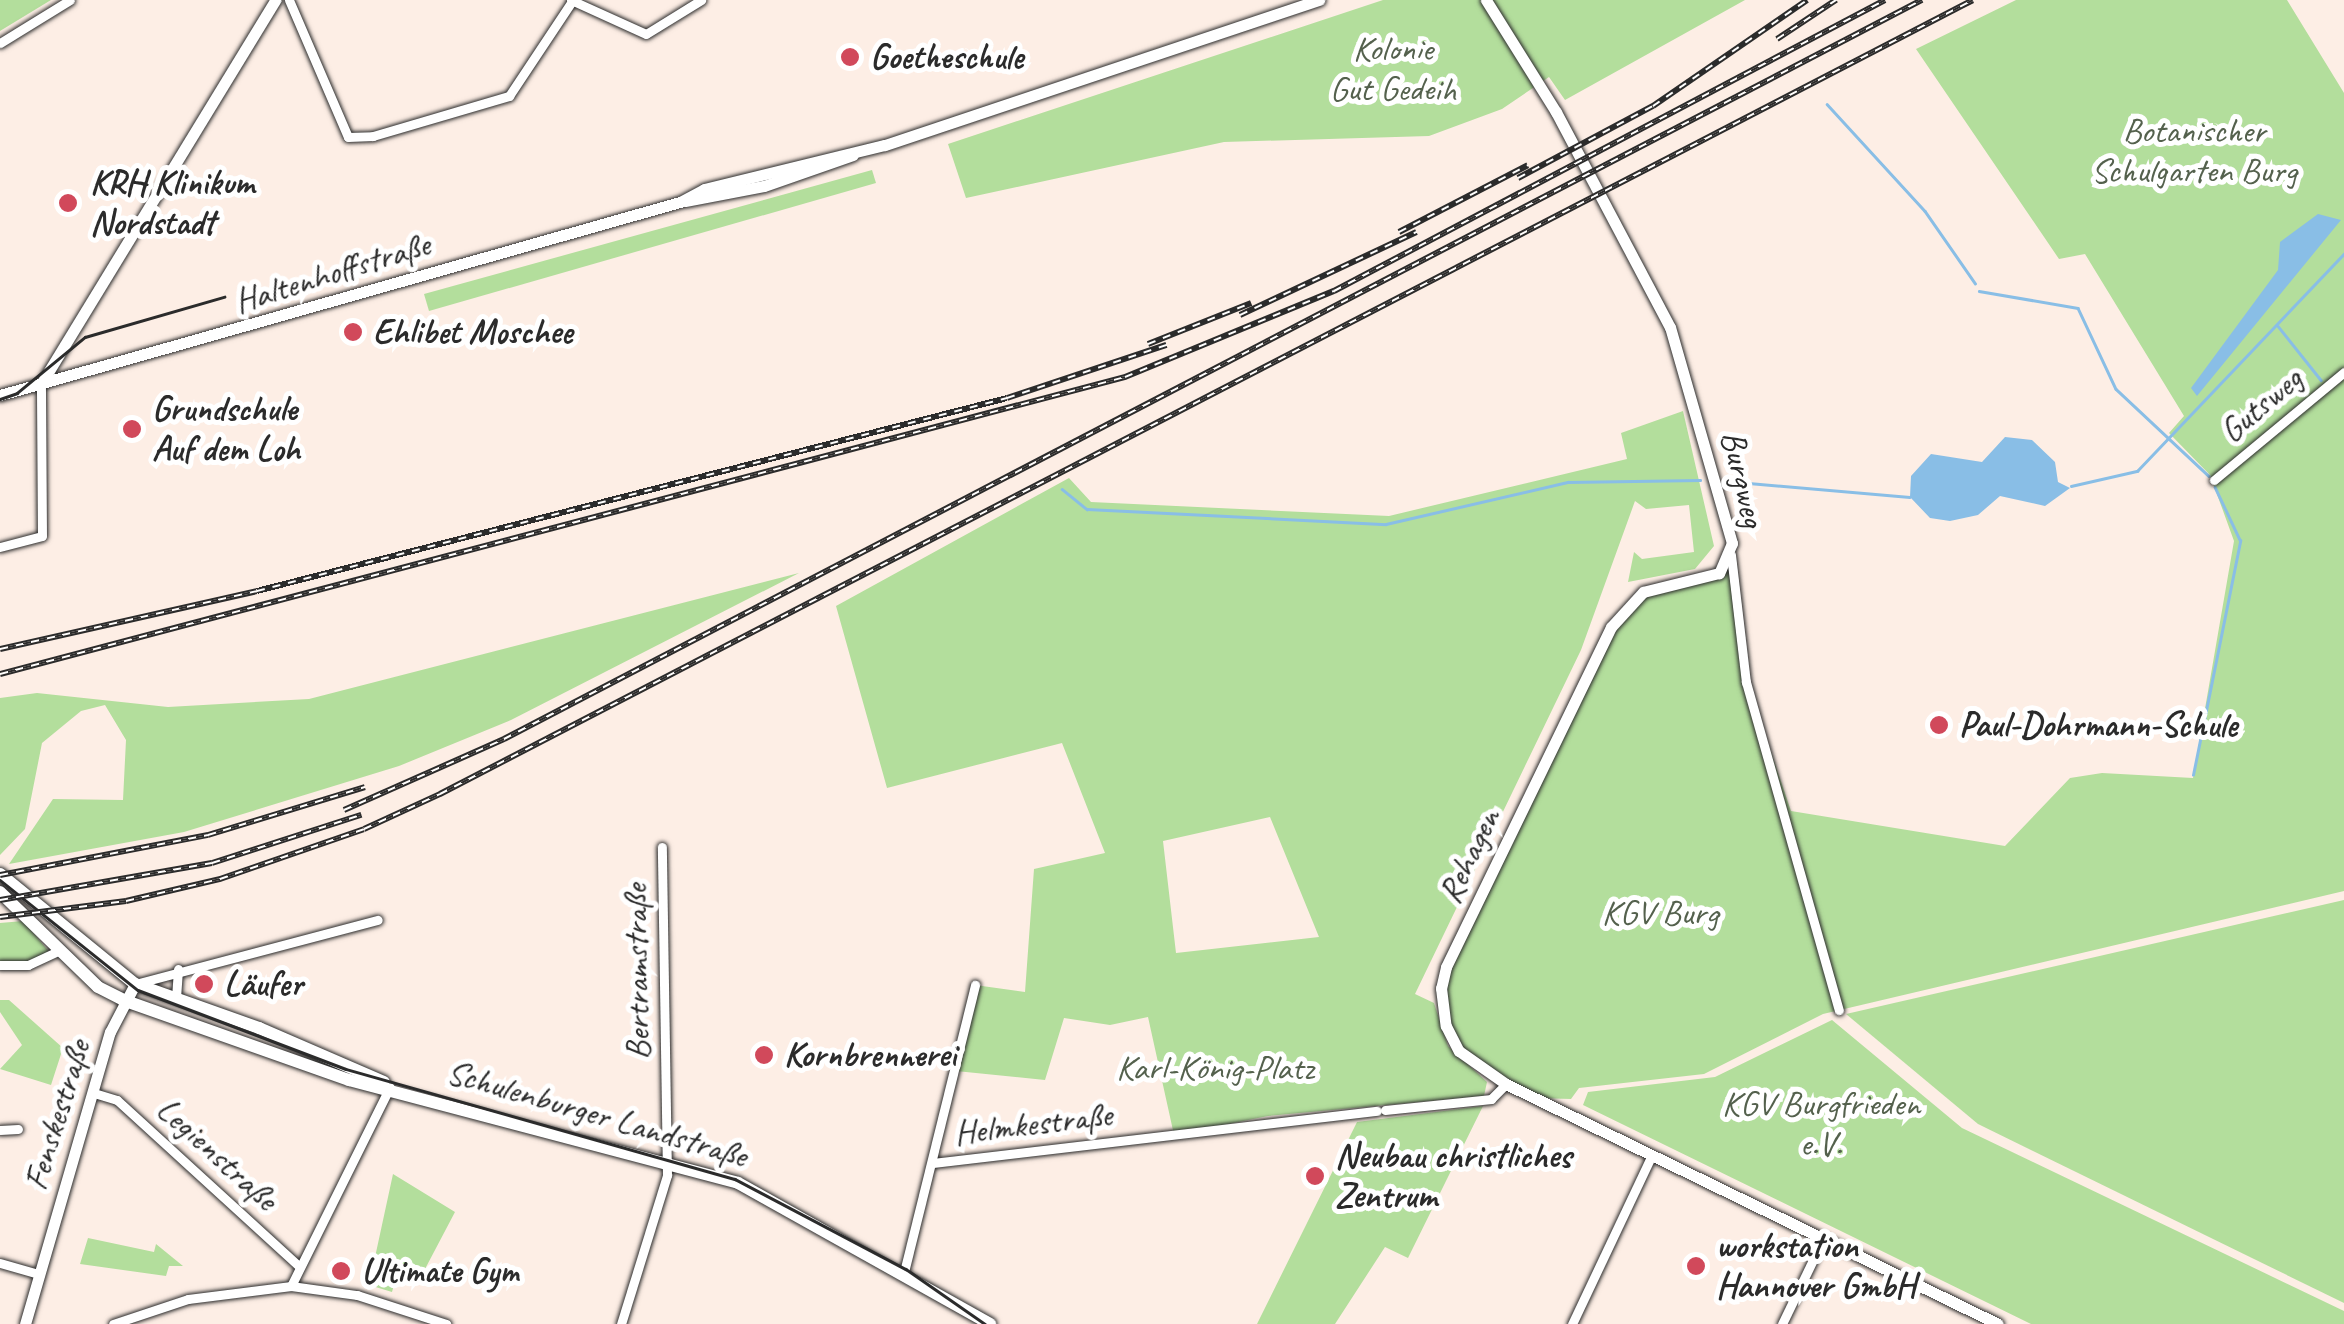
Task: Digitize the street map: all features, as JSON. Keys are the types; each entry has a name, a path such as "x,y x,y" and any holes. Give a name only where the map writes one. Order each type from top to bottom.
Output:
{"main road":[{"name":"Schulenburger Landstraße","path":"0,874 135,984 354,1065 391,1086"},
{"name":"Schulenburger Landstraße","path":"0,892 98,988 123,1000 337,1076 391,1086 668,1158 769,1196 990,1324"},
{"name":"Schulenburger Landstraße","path":"941,1294 970,1324"}],"street":[{"path":"0,43 70,0"},
{"path":"0,547 42,536 42,384 274,0"},
{"path":"288,0 348,137 373,136 509,96 572,0 646,34 700,0"},
{"name":"Haltenhoffstraße","path":"0,395 680,202 704,189 853,155 1319,0"},
{"name":"Burgweg","path":"1486,0 1556,112 1670,328 1710,458 1730,555 1746,682 1839,1010"},
{"name":"Gutsweg","path":"2214,480 2344,372"},
{"name":"Rehagen","path":"1730,555 1703,582 1654,588 1624,606 1446,966 1442,1005 1452,1038 1470,1062 1506,1084 1998,1324"},
{"name":"Bertramstraße","path":"621,1324 668,1158 662,847"},
{"path":"135,984 178,969 378,920"},
{"path":"0,965 28,965 60,950"},
{"path":"176,998 178,969"},
{"name":"Fenskestraße","path":"25,1324 123,1000 135,984"},
{"name":"Helmkestraße","path":"904,1272 975,985"},
{"name":"Helmkestraße","path":"933,1163 1491,1099 1506,1084"},
{"path":"291,1286 298,1265 391,1086"},
{"name":"Legienstraße","path":"94,1092 117,1100 298,1265"},
{"path":"0,1130 18,1129"},
{"path":"1572,1324 1651,1157"},
{"path":"1782,1324 1823,1239"},
{"path":"0,1263 38,1274"},
{"path":"113,1324 188,1298 291,1286 357,1295 446,1324"}],"green space":[{"path":"0,0 51,0 0,31"},
{"name":"Kolonie Gut Gedeih","path":"1383,0 1745,0 1565,100 1549,77 1502,109 1429,136 1224,142 966,198 948,144"},
{"name":"KGV Burg","path":"2016,0 2287,0 2344,93 2344,891 1823,1014 1704,1074 1579,1088 1571,1099 1536,1098 1506,1084 1452,1039 1441,988 1536,781 1633,597 1703,582 1729,554 1747,681 1791,811 2005,846 2070,778 2102,773 2193,778 2234,541 2210,475 2169,433 2184,416 2085,254 2059,259 1916,49"},
{"path":"872,170 876,183 429,311 424,294"},
{"name":"Karl-König-Platz","path":"1683,411 1714,546 1695,569 1628,582 1634,552 1642,559 1694,552 1689,505 1646,509 1635,501 1581,650 1415,994 1434,1003 1448,1046 1487,1082 1484,1096 1268,1116 1174,1135 1148,1017 1110,1025 1064,1018 1045,1080 956,1071 975,985 1025,992 1034,869 1105,853 1062,743 887,788 836,606 1069,478 1091,502 1389,516 1627,459 1621,433","holes":["1270,817 1319,937 1176,953 1163,841"]},
{"path":"799,573 511,720 399,766 184,832 9,864 53,799 123,800 126,740 105,705 81,711 42,743 25,829 0,855 0,698 37,693 168,707 309,699"},
{"path":"2344,900 2344,1303 1978,1124 1846,1014"},
{"path":"23,921 52,955 28,965 0,965 0,923"},
{"path":"0,1000 9,1000 63,1048 51,1085 0,1069 22,1045 0,1012"},
{"name":"KGV Burgfrieden e.V.","path":"1832,1020 1962,1128 2344,1311 2344,1324 2031,1324 1583,1105 1588,1092 1715,1077"},
{"path":"1483,1106 1408,1258 1385,1247 1335,1324 1257,1324 1357,1122"},
{"path":"393,1174 455,1212 425,1269 400,1263 392,1292 369,1285"},
{"path":"88,1238 154,1252 156,1244 183,1266 169,1266 166,1276 80,1264"}],"water":[{"path":"2318,214 2341,220 2197,396 2191,388 2278,270 2280,242"},
{"path":"2005,437 2032,440 2055,462 2058,482 2070,488 2045,506 2000,496 1978,515 1950,521 1930,518 1910,497 1911,476 1931,454 1982,462"}],"waterway":[{"path":"1827,104 1925,211 1975,283"},
{"path":"2071,486 2137,471 2344,254"},
{"path":"1979,291 2078,308 2116,389 2209,476"},
{"path":"2278,326 2321,380"},
{"path":"1062,489 1087,509 1386,524 1568,482 1700,480"},
{"path":"1726,481 1909,497"},
{"path":"2193,775 2240,541 2215,488"}],"tram line":[{"path":"0,399 17,393 85,337 224,297"},
{"path":"0,880 138,990 346,1069 735,1179 906,1269 985,1324"}],"railway":[{"path":"1518,178 1653,106 1807,0"},
{"path":"1777,39 1836,0"},
{"path":"0,674 1125,377 1334,291 1885,0"},
{"path":"344,810 504,739 1922,0"},
{"path":"0,917 126,901 220,879 364,829 440,794 1973,0"},
{"path":"1399,232 1528,165"},
{"path":"1240,315 1416,232"},
{"path":"1148,344 1251,303"},
{"path":"0,649 257,591 1007,398 1166,345"},
{"path":"0,875 208,835 365,787"},
{"path":"0,900 212,863 361,815"}],"place":[{"name":"Goetheschule","path":"850,57"},
{"name":"KRH Klinikum Nordstadt","path":"68,203"},
{"name":"Ehlibet Moschee","path":"353,332"},
{"name":"Grundschule Auf dem Loh","path":"132,429"},
{"name":"Paul-Dohrmann-Schule","path":"1939,725"},
{"name":"Läufer","path":"204,984"},
{"name":"Kornbrennerei","path":"764,1055"},
{"name":"Neubau christliches Zentrum","path":"1315,1176"},
{"name":"workstation Hannover GmbH","path":"1696,1266"},
{"name":"Ultimate Gym","path":"341,1271"}],"park label":[{"name":"Botanischer Schulgarten Burg","path":"2194,151"}]}
